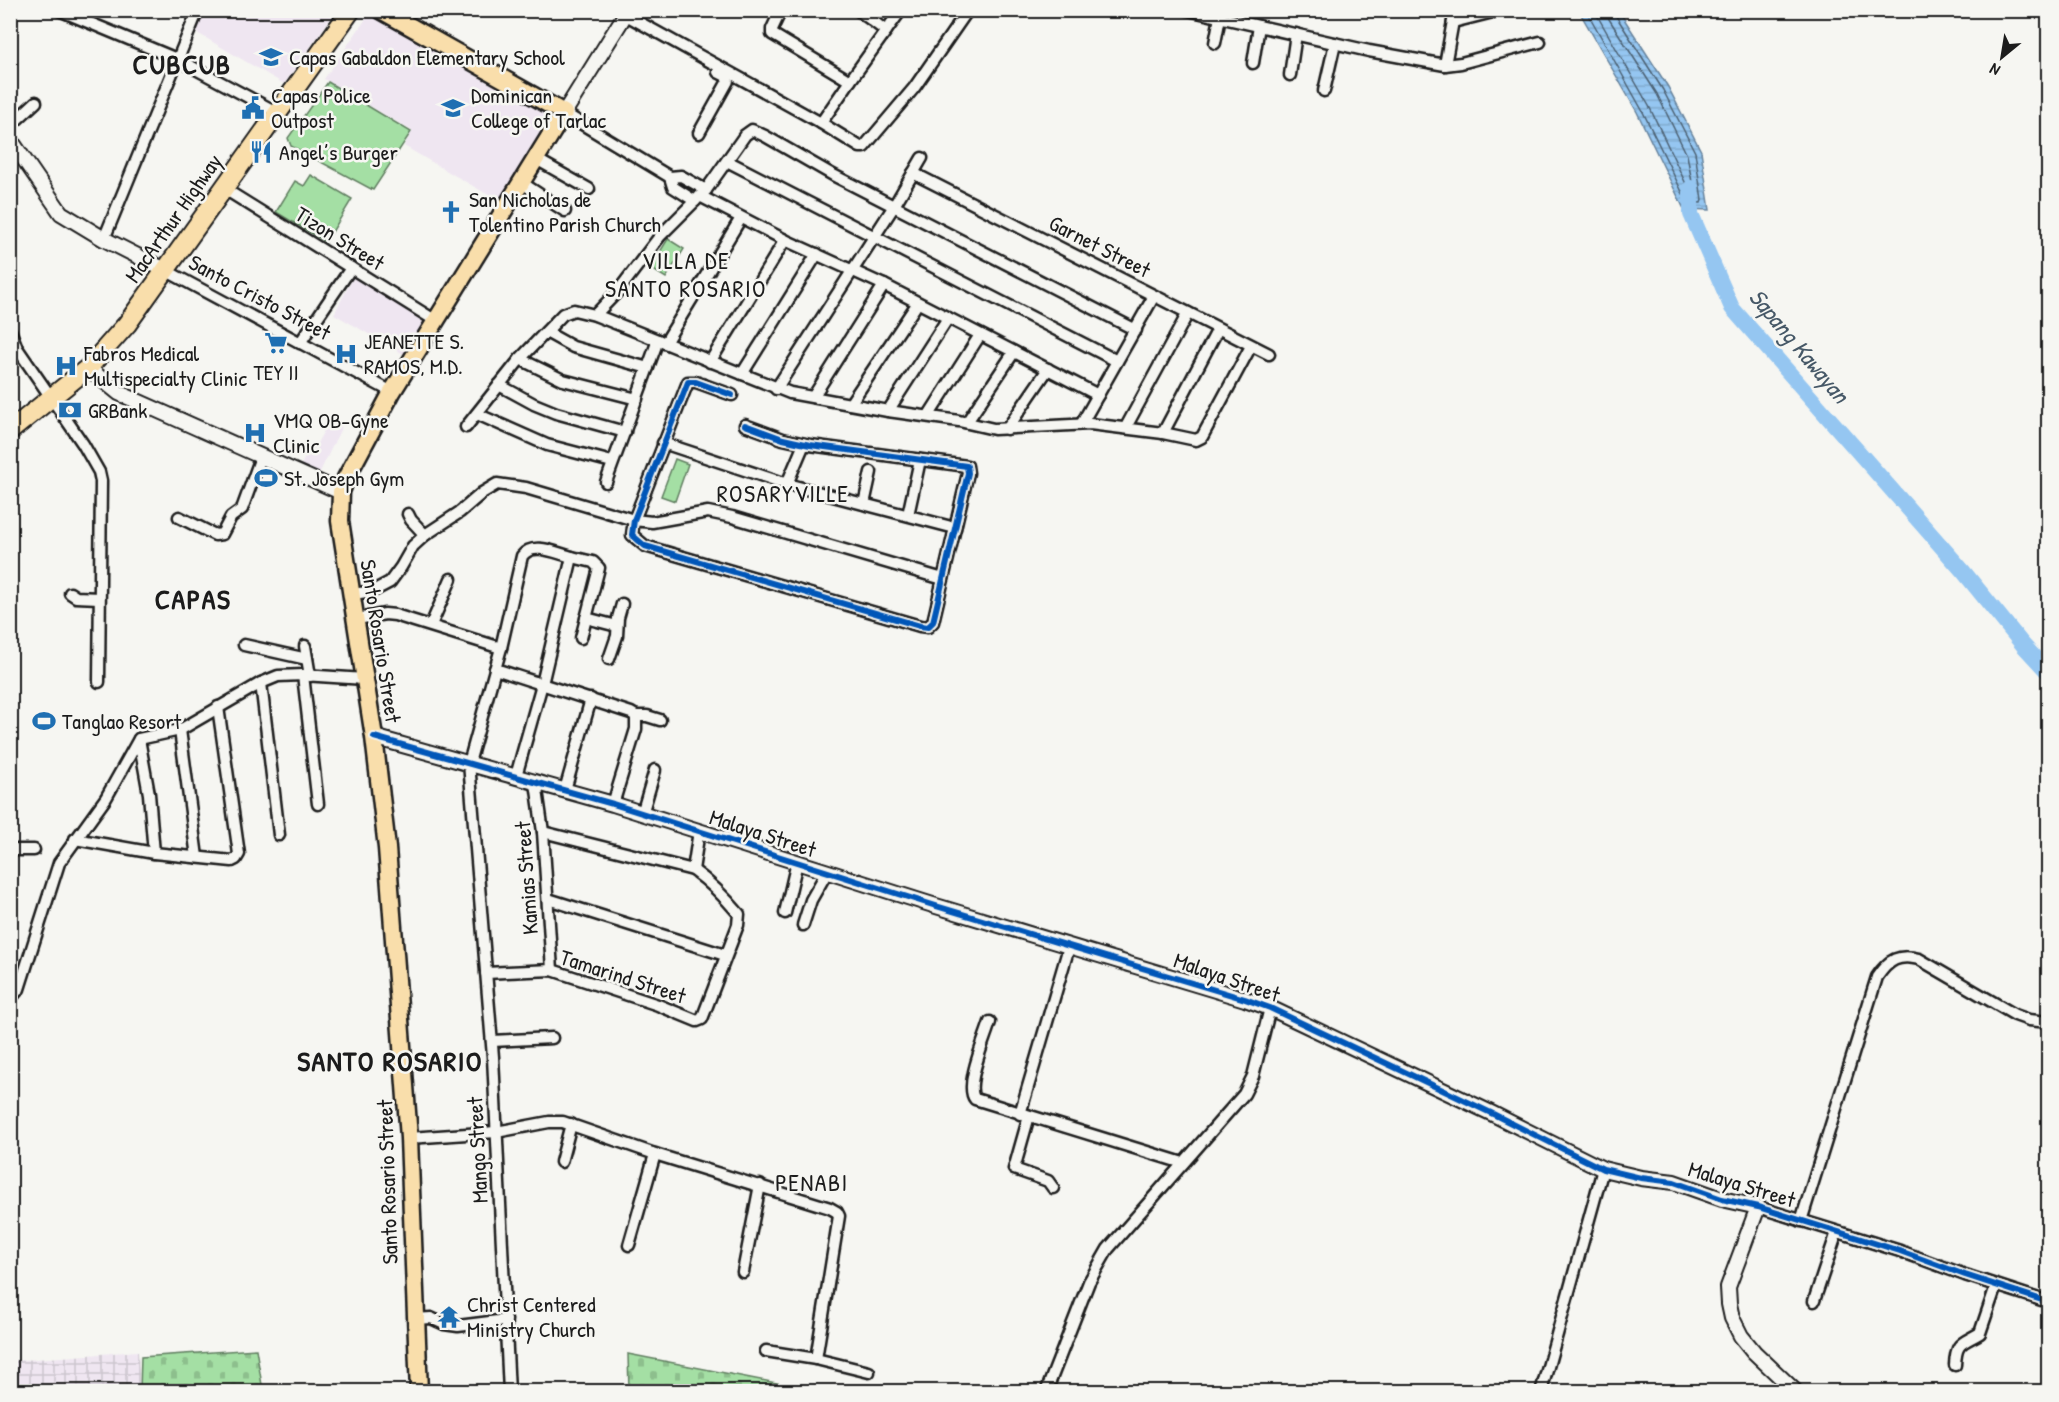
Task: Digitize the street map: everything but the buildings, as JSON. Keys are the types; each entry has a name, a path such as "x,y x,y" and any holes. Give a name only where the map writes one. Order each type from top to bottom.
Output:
{"highway":[{"name":"MacArthur Highway","path":"10,431 88,368 127,324 351,10"}],"main road":[{"path":"381,10 564,113"},
{"name":"Santo Rosario Street","path":"418,1392 409,1138 395,937 374,737 340,521 341,492 346,478 392,392 564,113"}],"street":[{"path":"59,10 179,60 278,113"},
{"path":"105,239 198,10"},
{"path":"781,10 772,34 850,81"},
{"path":"858,10 886,31"},
{"path":"821,123 901,10"},
{"path":"626,12 864,147 908,96 968,10"},
{"path":"1188,10 1445,65 1461,63 1540,42"},
{"path":"1445,65 1455,10"},
{"path":"1453,22 1496,11"},
{"name":"Santo Rosario Street","path":"564,113 626,12"},
{"path":"1215,43 1220,17"},
{"path":"1253,63 1259,26"},
{"path":"1290,75 1296,34"},
{"path":"1324,91 1335,43"},
{"path":"699,133 728,81 726,76 714,69 716,65"},
{"path":"10,126 36,102"},
{"path":"564,113 670,177 673,187 700,195 785,240 885,285 1098,395"},
{"path":"595,315 614,296 660,236 700,195 745,135 752,130 833,175 1136,330"},
{"name":"Santo Cristo Street","path":"10,139 61,213 105,239 392,392"},
{"path":"776,388 894,206 922,158"},
{"path":"536,159 589,189"},
{"path":"727,161 1117,361"},
{"name":"Garnet Street","path":"913,173 1269,354"},
{"path":"522,183 565,211"},
{"name":"Tizon Street","path":"223,188 435,321"},
{"path":"606,482 648,368 662,342 741,218"},
{"path":"710,362 785,240"},
{"path":"742,374 817,254"},
{"path":"300,343 351,268"},
{"path":"813,397 885,285"},
{"path":"1082,423 1154,296"},
{"path":"849,404 918,304"},
{"path":"466,427 520,358 568,310 595,315 776,388 813,397 1007,429 1082,423 1126,427 1200,440 1251,346"},
{"path":"1126,427 1188,313"},
{"path":"888,411 948,318"},
{"path":"1163,433 1218,329"},
{"path":"10,330 17,348 83,444 99,472 101,481 99,682"},
{"path":"546,332 573,347 648,368"},
{"path":"929,416 980,334"},
{"path":"967,422 1014,352"},
{"path":"520,358 563,380 637,399"},
{"path":"88,368 119,393 341,492"},
{"path":"1007,429 1048,369"},
{"path":"732,395 691,381 688,382 634,520 633,534 645,546 928,627 933,622 968,469 963,465 804,444 745,425"},
{"path":"499,385 556,413 625,432"},
{"path":"477,414 547,445 612,462"},
{"path":"663,444 788,484 955,528"},
{"path":"788,484 804,444"},
{"path":"179,517 215,535 222,534 231,517 242,509 261,457"},
{"path":"908,516 920,459"},
{"path":"864,504 871,472"},
{"path":"353,594 373,591 390,582 413,546 425,535 497,484 526,488 634,520 652,522 708,512 732,517 943,579"},
{"path":"408,514 425,535"},
{"path":"469,763 525,551 530,548 542,549 593,562 599,568 581,638"},
{"path":"516,776 542,684 572,557"},
{"path":"431,625 451,579"},
{"path":"70,593 76,597 99,598"},
{"path":"609,659 617,636 616,626 622,604"},
{"path":"357,619 385,614 431,625 501,648"},
{"path":"586,618 616,626"},
{"path":"244,645 307,659"},
{"path":"305,646 318,804"},
{"path":"495,669 591,699 636,716 647,716 660,720"},
{"path":"10,999 19,989 59,863 106,798 139,739 180,730 261,683 278,676 306,675 365,679"},
{"path":"261,683 279,835"},
{"path":"565,790 591,699"},
{"path":"75,839 154,853 232,861 236,859 238,854 218,707"},
{"path":"613,804 636,729 636,716"},
{"path":"180,730 197,857"},
{"name":"Malaya Street","path":"374,737 613,804 1270,1008 1603,1169 1641,1178 1674,1182 1758,1207 1900,1251 1996,1286 2049,1302"},
{"path":"139,739 154,853"},
{"name":"Mango Street","path":"469,763 492,1041 509,1392"},
{"path":"642,814 655,770"},
{"name":"Kamias Street","path":"536,783 543,832 552,970"},
{"path":"693,870 699,831"},
{"path":"543,832 693,870 713,885 739,914 738,925 725,955 548,899"},
{"path":"10,850 34,850"},
{"path":"785,913 797,862"},
{"path":"803,925 811,900 827,872"},
{"path":"1053,1188 1048,1180 1014,1169 1025,1115 1069,947"},
{"name":"Tamarind Street","path":"486,973 552,970 658,1005 697,1021 702,1019 725,955"},
{"path":"1801,1221 1878,977 1884,967 1893,960 1906,956 1919,959 2015,1015 2029,1020 2049,1022"},
{"path":"1046,1392 1089,1282 1108,1249 1244,1094 1252,1076 1270,1008"},
{"path":"990,1022 971,1083 971,1094 975,1099 1183,1162"},
{"path":"492,1041 552,1038"},
{"path":"409,1138 496,1132 549,1122 563,1122 655,1154 821,1204 837,1212 839,1216 816,1359"},
{"path":"561,1162 571,1124"},
{"path":"629,1245 655,1154"},
{"path":"1541,1392 1603,1169"},
{"path":"743,1272 760,1185"},
{"path":"1758,1207 1728,1287 1729,1304 1741,1336 1754,1352 1796,1392"},
{"path":"1814,1301 1837,1232"},
{"path":"1955,1365 1956,1351 1960,1344 1980,1333 1996,1286"},
{"path":"415,1319 431,1318 444,1324 458,1326 506,1320"},
{"path":"766,1351 816,1359 869,1372"}],"shaded area":[{"name":"Capas Gabaldon Elementary School","path":"201,11 336,11 284,84 194,31"},
{"name":"Dominican College of Tarlac","path":"370,13 553,118 504,204 404,146 412,131 324,79"},
{"path":"354,276 432,323 412,359 334,314"},
{"path":"331,418 343,424 319,474 301,465 311,445 315,447"},
{"path":"138,1351 140,1391 11,1391 11,1361"}],"green space":[{"path":"328,82 411,132 373,190 291,146 288,138"},
{"path":"311,175 352,199 326,242 276,212 295,181 304,186"},
{"path":"668,239 684,249 666,278 650,268"},
{"path":"675,459 688,464 675,501 661,496"},
{"path":"256,1349 263,1391 140,1391 141,1357"},
{"path":"628,1354 812,1390 816,1391 629,1391"}],"water":[{"path":"1579,11 1619,11 1668,87 1701,151 1710,210 1684,209 1637,112"}],"waterway":[{"name":"Sapang Kawayan","path":"1691,188 1691,214 1732,308 1963,571 2048,672"}],"cycle path":[{"path":"732,395 696,382 688,382 634,520 632,535 645,546 928,627 933,622 968,473 967,466 810,445 783,439 745,425"},
{"path":"374,737 613,804 936,906 1245,999 1270,1008 1603,1169 1641,1178 1674,1182 1722,1199 1758,1207 1900,1251 2048,1302"}],"place":[{"name":"Capas Gabaldon Elementary School","path":"271,57"},
{"name":"Capas Police Outpost","path":"253,108"},
{"name":"Dominican College of Tarlac","path":"453,108"},
{"name":"Angel’s Burger","path":"261,152"},
{"name":"San Nicholas de Tolentino Parish Church","path":"451,212"},
{"name":"TEY II","path":"276,343"},
{"name":"JEANETTE S. RAMOS, M.D.","path":"346,354"},
{"name":"Fabros Medical Multispecialty Clinic","path":"66,366"},
{"name":"GRBank","path":"70,410"},
{"name":"VMQ OB-Gyne Clinic","path":"255,433"},
{"name":"St. Joseph Gym","path":"266,478"},
{"name":"Tanglao Resort","path":"44,721"},
{"name":"Christ Centered Ministry Church","path":"449,1317"}],"district":[{"name":"CUBCUB","path":"182,64"},
{"name":"VILLA DE SANTO ROSARIO","path":"686,275"},
{"name":"ROSARYVILLE","path":"783,494"},
{"name":"CAPAS","path":"193,599"},
{"name":"SANTO ROSARIO","path":"390,1061"},
{"name":"PENABI","path":"812,1183"}]}
